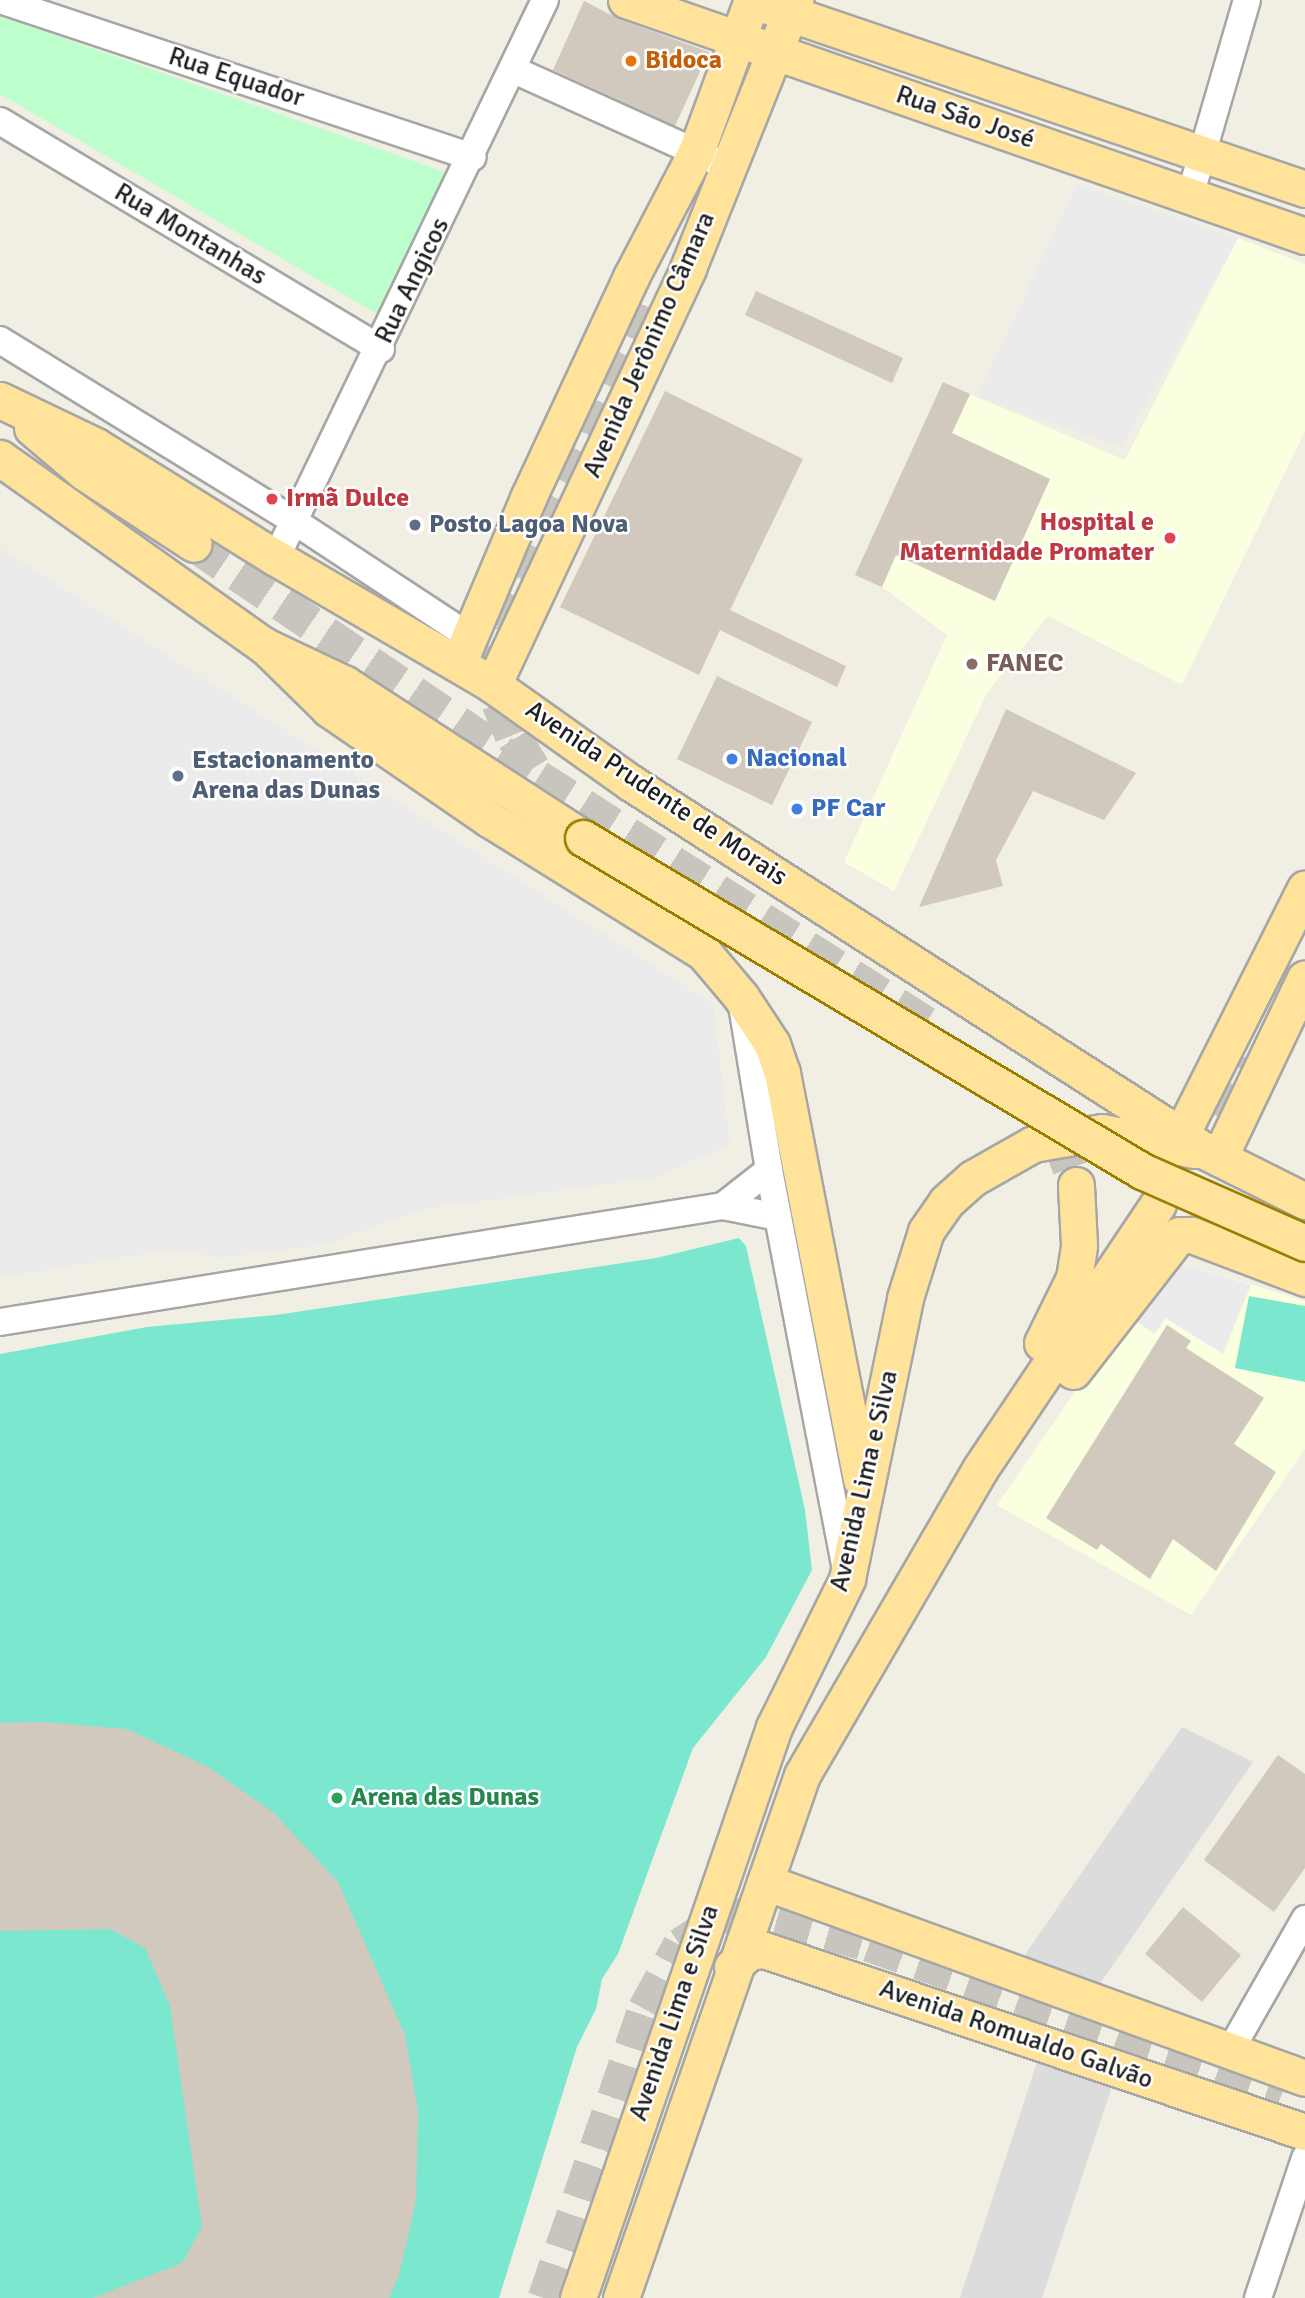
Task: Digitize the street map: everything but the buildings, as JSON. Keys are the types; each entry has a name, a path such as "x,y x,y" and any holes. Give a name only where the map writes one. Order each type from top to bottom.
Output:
{"main road":[{"name":"Rua São José","path":"626,0 1305,236"},
{"name":"Rua São José","path":"752,0 793,7 1305,189"},
{"name":"Avenida Jerônimo Câmara","path":"464,651 528,498 696,152 752,0"},
{"name":"Avenida Jerônimo Câmara","path":"493,685 731,168 793,7"},
{"path":"647,301 676,234 680,183"},
{"path":"676,234 711,212"},
{"path":"4,403 84,472 194,544"},
{"name":"Avenida Prudente de Morais","path":"4,403 96,446 276,558 464,651 493,685 631,783 1202,1148 1305,1201"},
{"path":"0,458 265,646 329,709 489,819 704,953 741,996 772,1044 782,1073 864,1494"},
{"path":"265,646 345,684 583,838 1142,1171 1305,1243"},
{"path":"1202,1148 1305,888"},
{"path":"1202,1148 1305,978"},
{"name":"Avenida Lima e Silva","path":"579,2298 774,1727 847,1579 905,1298 926,1231 946,1202 1002,1159 1033,1144 1085,1133 1125,1134 1165,1146 1202,1148"},
{"path":"980,1469 1074,1278 1079,1245 1076,1185"},
{"path":"980,1469 1158,1204"},
{"path":"980,1469 1015,1443 1041,1413 1179,1235 1192,1235 1305,1278"},
{"name":"Avenida Lima e Silva","path":"621,2298 732,1967 802,1775 980,1469"},
{"path":"765,1882 1230,2051 1298,2089"},
{"name":"Avenida Romualdo Galvão","path":"732,1967 749,1952 764,1950 1305,2133"}],"street":[{"name":"Rua Equador","path":"0,0 473,157"},
{"name":"Rua Angicos","path":"276,558 297,523 381,349 545,0"},
{"path":"1190,196 1247,0"},
{"path":"514,70 731,168"},
{"name":"Rua Montanhas","path":"0,121 381,349"},
{"path":"0,340 297,523 464,651"},
{"path":"741,996 769,1170 847,1579"},
{"path":"723,1206 769,1170"},
{"path":"0,1322 723,1206 778,1217"},
{"path":"1230,2051 1305,1919"},
{"path":"1258,2298 1305,2158"}],"shaded area":[{"path":"1077,184 1238,238 1122,447 977,397"},
{"path":"1238,238 1305,264 1305,431 1182,685 1048,616 987,693 894,891 844,862 947,635 882,587 970,394 1125,460"},
{"name":"Estacionamento Arena das Dunas","path":"0,548 713,1004 730,1144 658,1177 418,1210 328,1244 222,1258 175,1249 0,1278"},
{"path":"1167,1258 1305,1301 1305,1449 1191,1615 997,1505"},
{"path":"1167,1258 1251,1285 1223,1354 1165,1318 1155,1334 1127,1316"},
{"path":"1182,1727 1253,1762 1095,1991 1020,1962"},
{"path":"1039,2056 1114,2080 1042,2298 960,2298"}],"green space":[{"path":"0,16 445,172 382,317 0,94"},
{"name":"Arena das Dunas","path":"739,1238 746,1246 805,1510 812,1570 766,1657 693,1748 618,1954 602,1979 596,2009 577,2047 499,2298 0,2298 0,1354 147,1327 276,1315 656,1258"},
{"path":"1249,1296 1305,1306 1305,1382 1235,1368"}],"tunnel":[{"path":"533,768 512,735 490,681 500,627 647,301"},
{"path":"194,544 538,777 939,1031"},
{"path":"1158,1204 1241,1054"},
{"path":"1045,1115 1058,1135 1076,1185"},
{"path":"545,2298 645,2009 680,1945 726,1915 777,1918 869,1944 1283,2091"}],"place":[{"name":"Bidoca","path":"631,61"},
{"name":"Irmã Dulce","path":"272,499"},
{"name":"Posto Lagoa Nova","path":"415,525"},
{"name":"Hospital e Maternidade Promater","path":"1170,538"},
{"name":"FANEC","path":"972,664"},
{"name":"Nacional","path":"732,759"},
{"name":"Estacionamento Arena das Dunas","path":"178,776"},
{"name":"PF Car","path":"797,809"},
{"name":"Arena das Dunas","path":"337,1798"}]}
